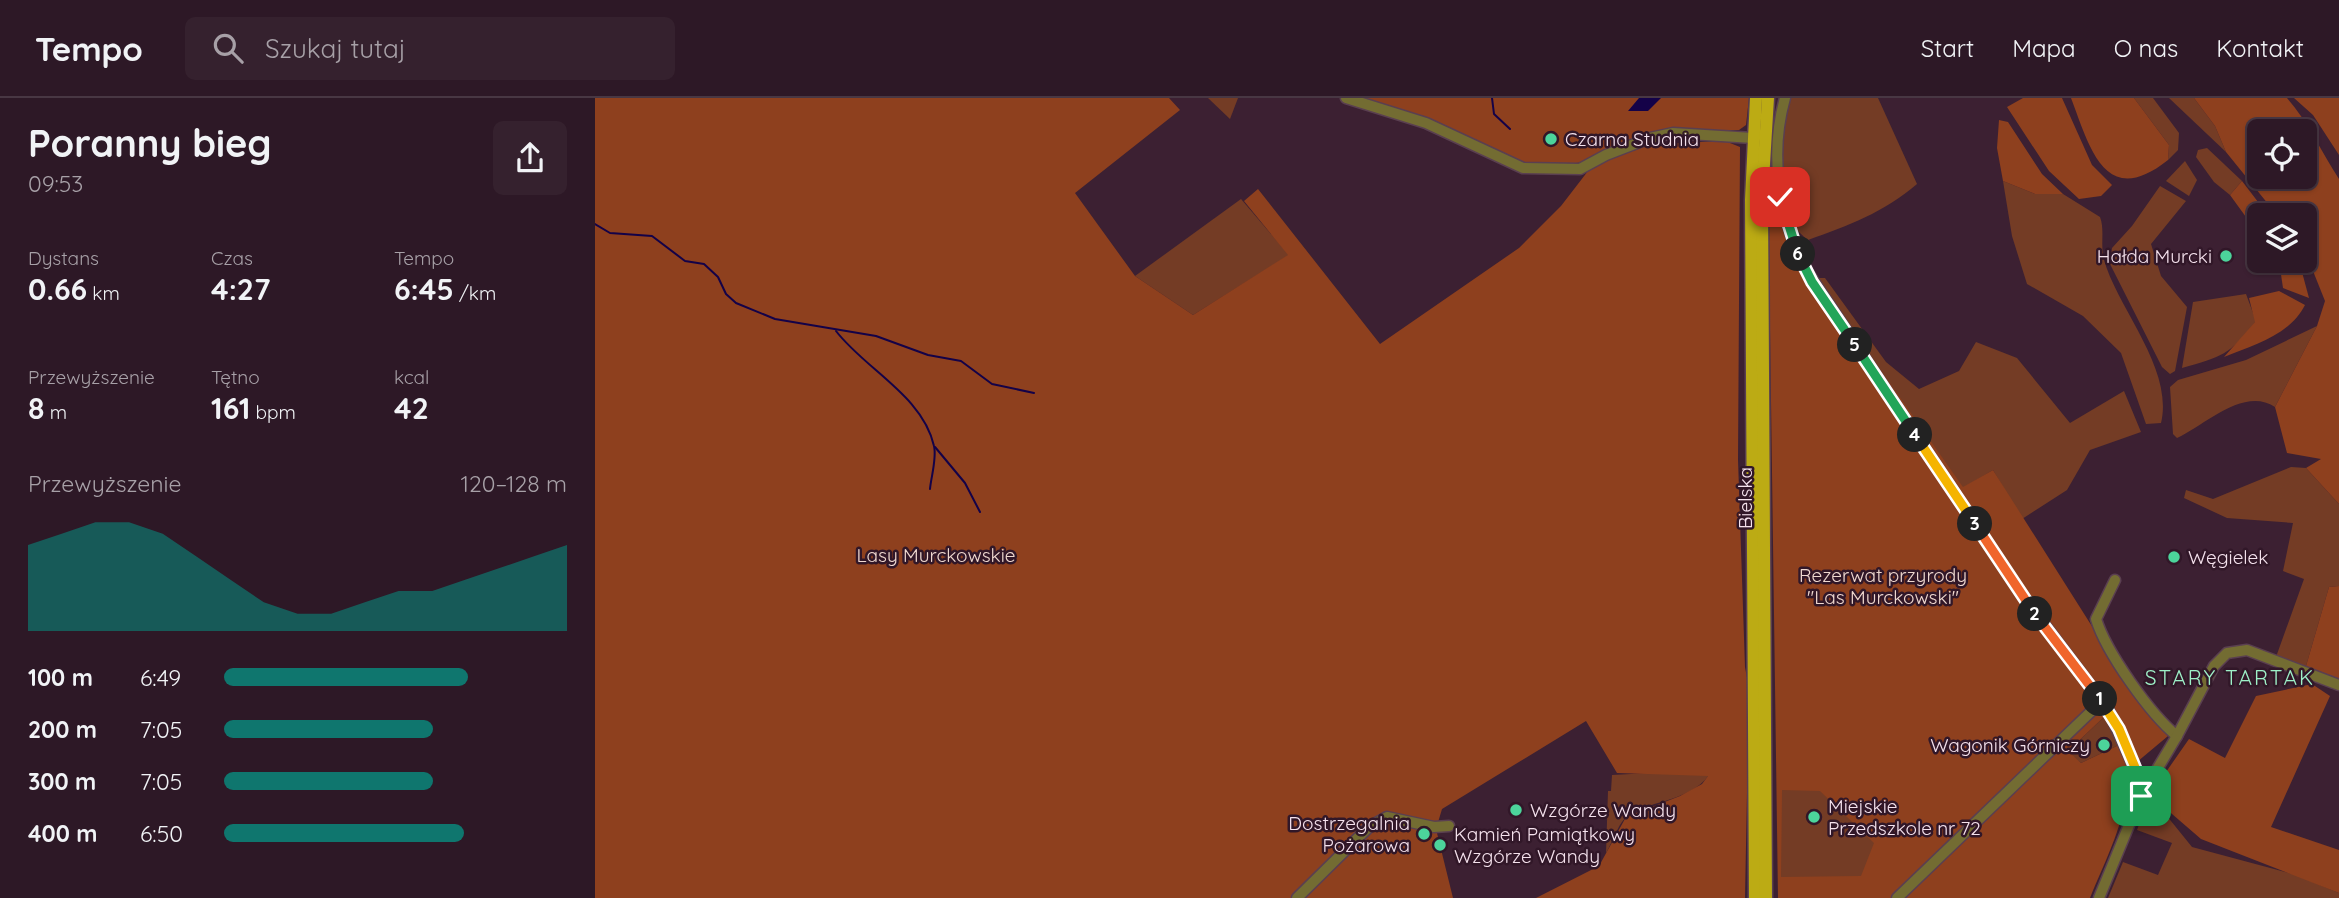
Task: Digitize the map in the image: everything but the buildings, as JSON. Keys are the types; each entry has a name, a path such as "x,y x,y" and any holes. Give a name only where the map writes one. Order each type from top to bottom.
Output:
{"main road":[{"name":"Bielska","path":"1755,898 1753,138 1756,98"},
{"name":"Bielska","path":"1766,898 1762,197 1768,98"}],"street":[{"path":"1346,98 1426,122 1523,168 1580,169 1617,151 1673,133 1753,138"},
{"path":"1785,98 1778,143 1778,182 1789,230 1803,265 2020,592 2102,701 2119,729 2144,789"},
{"path":"2115,580 2096,619 2102,635 2157,719 2178,736"},
{"path":"2099,898 2144,789 2178,736 2214,666 2227,653 2240,650 2253,652 2339,685"},
{"path":"1897,898 2102,701"},
{"path":"1297,898 1369,827 1380,820 1387,817 1434,827 1449,825"}],"shaded area":[{"path":"1208,98 1238,98 1230,119"},
{"path":"1639,98 1661,98 1648,111 1628,111"},
{"path":"1790,98 1878,98 1917,184 1879,210 1808,240 1795,227 1782,193 1781,153"},
{"path":"2134,98 2153,98 2179,133 2178,150 2168,160 2169,145"},
{"path":"2169,98 2194,98 2215,126 2226,152"},
{"path":"2207,148 2242,181 2230,195 2214,182 2196,157 2198,150"},
{"path":"2185,161 2197,180 2189,196 2166,181"},
{"path":"2003,181 2035,194 2063,194 2100,217 2104,260 2160,382 2163,403 2161,423 2146,424 2121,353 2083,316 2027,284 2012,236"},
{"path":"2160,186 2186,201 2151,244 2161,276 2187,307 2175,371 2170,374 2162,367 2110,264 2112,248 2132,226"},
{"path":"1241,199 1289,255 1193,315 1135,276"},
{"path":"1816,278 1825,278 1886,362 1919,389 1959,371 1976,342 2017,358 2070,423 2124,391 2141,432 2090,450 2067,490 2022,519 1993,470 1963,488"},
{"path":"2246,294 2256,321 2247,332 2224,353 2182,368 2193,302"},
{"path":"2317,326 2275,407 2251,401 2238,404 2177,438 2173,434 2170,387 2178,380 2246,360"},
{"path":"2291,467 2306,468 2339,504 2339,586 2329,587 2306,666 2276,657 2304,579 2283,571 2293,523 2227,518 2184,498 2186,490 2213,499"},
{"path":"2104,717 2123,743 2081,763 2067,752"},
{"path":"1852,768 2005,898 1778,898 1779,783"},
{"path":"1668,772 1709,775 1690,791 1642,808 1625,818 1606,853 1608,791 1611,791 1612,775"},
{"path":"2150,795 2192,847 2296,875 2339,893 2339,898 2108,898 2123,862 2158,875 2172,843 2137,830"}],"green space":[{"name":"Lasy Murckowskie","path":"595,98 1169,98 1180,110 1075,193 1135,276 1193,315 1288,255 1244,201 1258,189 1380,344 1519,248 1561,206 1588,171 1606,160 1653,144 1725,141 1740,147 1738,460 1745,667 1749,689 1745,898 1536,898 1599,866 1626,817 1680,796 1702,784 1708,776 1617,773 1586,721 1442,809 1436,829 1453,898 595,898"},
{"path":"1342,98 1749,98 1746,125 1739,130 1665,131 1585,162 1558,165 1515,162"},
{"path":"2023,98 2062,98 2092,165 2112,185 2101,196 2079,199 2049,171 2007,107"},
{"path":"2071,98 2134,98 2169,145 2168,160 2147,174 2129,178 2115,176 2093,153"},
{"path":"2194,98 2287,98 2303,119 2247,119 2247,178 2226,152 2215,126"},
{"path":"2294,98 2339,98 2339,155 2317,119"},
{"path":"1999,120 2008,122 2042,174 2063,194 2035,194 2003,181 1997,148"},
{"path":"2317,142 2339,179 2339,504 2306,468 2321,459 2287,453 2275,407 2317,326 2325,301 2314,273 2317,273 2317,203 2267,203 2256,189 2317,189"},
{"path":"2242,181 2259,203 2247,203 2247,218 2230,195"},
{"name":"Rezerwat przyrody \"Las Murckowski\"","path":"1768,188 1782,192 1816,278 1963,487 1993,470 2131,688 2168,736 2137,762 2104,717 2068,751 2081,763 2121,744 2126,764 2125,803 2120,822 2090,898 1778,898","holes":["1782,790 1820,791 1874,843 1861,876 1781,877"]},
{"path":"2281,273 2302,273 2309,298 2283,288"},
{"path":"2279,291 2305,305 2298,315 2270,338 2224,357 2255,322 2249,298"},
{"path":"2339,586 2339,679 2306,666 2329,587"},
{"path":"2312,684 2330,696 2271,827 2339,850 2339,893 2201,839 2150,795 2189,739 2225,758 2256,696"}],"waterway":[{"path":"1492,98 1494,114 1510,129"},
{"path":"595,224 610,233 652,236 685,261 704,264 718,277 726,294 736,303 775,319 876,336 928,355 961,361 992,384 1034,393"},
{"path":"836,331 906,398 928,428 935,451 930,489"},
{"path":"935,447 965,483 980,512"}],"place":[{"name":"Czarna Studnia","path":"1551,139"},
{"name":"Hałda Murcki","path":"2226,256"},
{"name":"Węgielek","path":"2174,557"},
{"name":"Wagonik Górniczy","path":"2104,745"},
{"name":"Wzgórze Wandy","path":"1516,810"},
{"name":"Miejskie Przedszkole nr 72","path":"1814,817"},
{"name":"Dostrzegalnia Pożarowa","path":"1424,834"},
{"name":"Kamień Pamiątkowy Wzgórze Wandy","path":"1440,845"}],"district":[{"name":"STARY TARTAK","path":"2230,678"}],"route":[{"path":"1780,197 1795,247 1812,282 2056,645 2108,709 2144,789 2141,796"}]}
